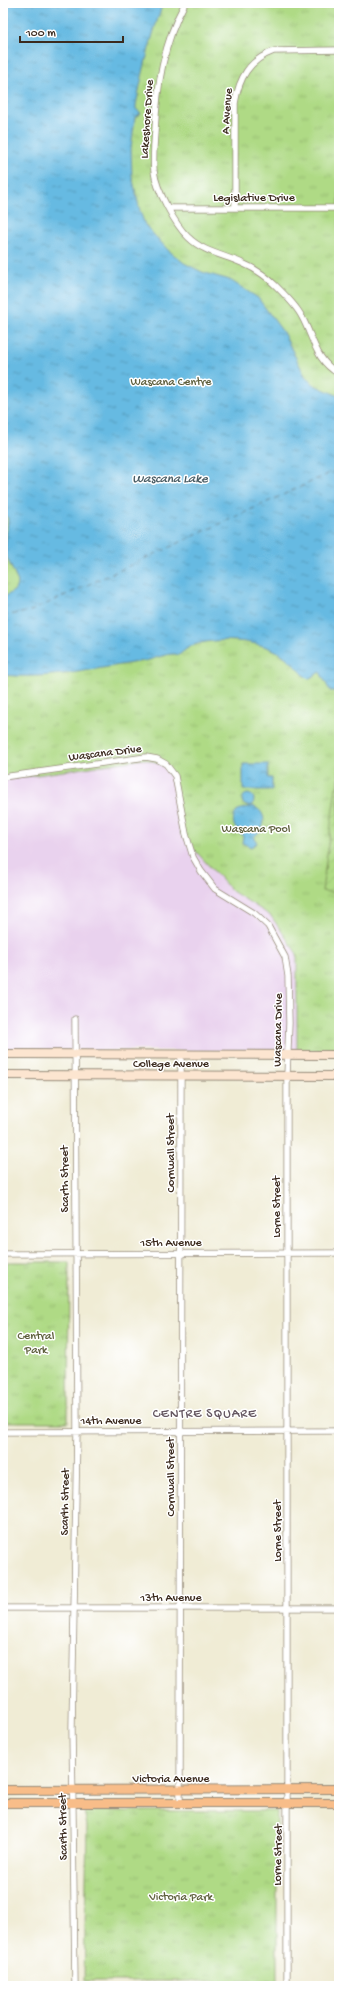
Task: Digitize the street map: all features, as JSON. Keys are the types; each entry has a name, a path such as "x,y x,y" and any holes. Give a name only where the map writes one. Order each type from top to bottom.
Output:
{"main road":[{"name":"College Avenue","path":"3,1054 339,1055"},
{"name":"College Avenue","path":"3,1075 339,1076"},
{"name":"Victoria Avenue","path":"3,1790 339,1789"},
{"name":"Victoria Avenue","path":"3,1803 339,1803"}],"street":[{"name":"Lakeshore Drive","path":"185,3 173,28 162,63 156,111 154,172 177,224 188,237 201,247 242,263 273,283 302,316 317,352 329,368 339,374"},
{"name":"A Avenue","path":"235,208 235,103 237,88 247,69 264,54 274,51 339,50"},
{"name":"Legislative Drive","path":"169,208 339,208"},
{"name":"Wascana Drive","path":"3,777 146,757 157,759 166,764 177,781 186,834 193,857 201,872 215,889 254,913 268,926 285,957 288,976 289,1055 287,1075"},
{"name":"Scarth Street","path":"74,1986 73,1608 76,1432 75,1019"},
{"name":"Cornwall Street","path":"180,1803 181,1055"},
{"name":"Lorne Street","path":"287,1075 287,1986"},
{"name":"15th Avenue","path":"3,1254 339,1253"},
{"name":"14th Avenue","path":"3,1432 339,1431"},
{"name":"13th Avenue","path":"3,1608 339,1608"},
{"path":"157,1986 163,1986"},
{"path":"199,1986 339,1986"}],"shaded area":[{"path":"144,759 156,762 165,767 170,776 174,787 181,835 232,891 271,916 297,954 297,1051 3,1050 3,780"}],"green space":[{"name":"Wascana Centre","path":"3,3 339,3 339,1050 297,1051 297,954 271,916 232,891 181,835 174,787 165,767 156,762 144,759 3,780"},
{"path":"336,787 339,787 339,893 322,891"},
{"name":"Central Park","path":"3,1262 69,1262 68,1422 3,1422"},
{"name":"Victoria Park","path":"84,1811 277,1811 277,1981 84,1981 87,1826"}],"water":[{"name":"Wascana Lake","path":"3,3 163,3 141,79 136,109 141,113 135,117 131,148 132,176 140,211 145,225 168,250 184,263 202,272 230,280 258,298 283,332 306,378 316,386 339,396 339,691 330,691 320,672 308,679 289,660 267,647 247,642 224,640 194,645 179,655 171,654 144,661 56,675 3,675 3,598 15,590 18,582 5,553 8,518 3,514"},
{"path":"243,764 268,764 268,778 272,778 272,790 243,790"},
{"path":"246,794 250,794 254,800 250,806 246,806 242,802 242,798"},
{"path":"252,806 261,812 264,820 261,829 254,836 257,843 251,847 242,843 243,836 235,827 233,820 238,810"}],"ferry route":[{"path":"3,616 31,611 339,469"}],"district":[{"name":"CENTRE SQUARE","path":"205,1412"}],"park label":[{"name":"Wascana Pool","path":"256,828"}]}
